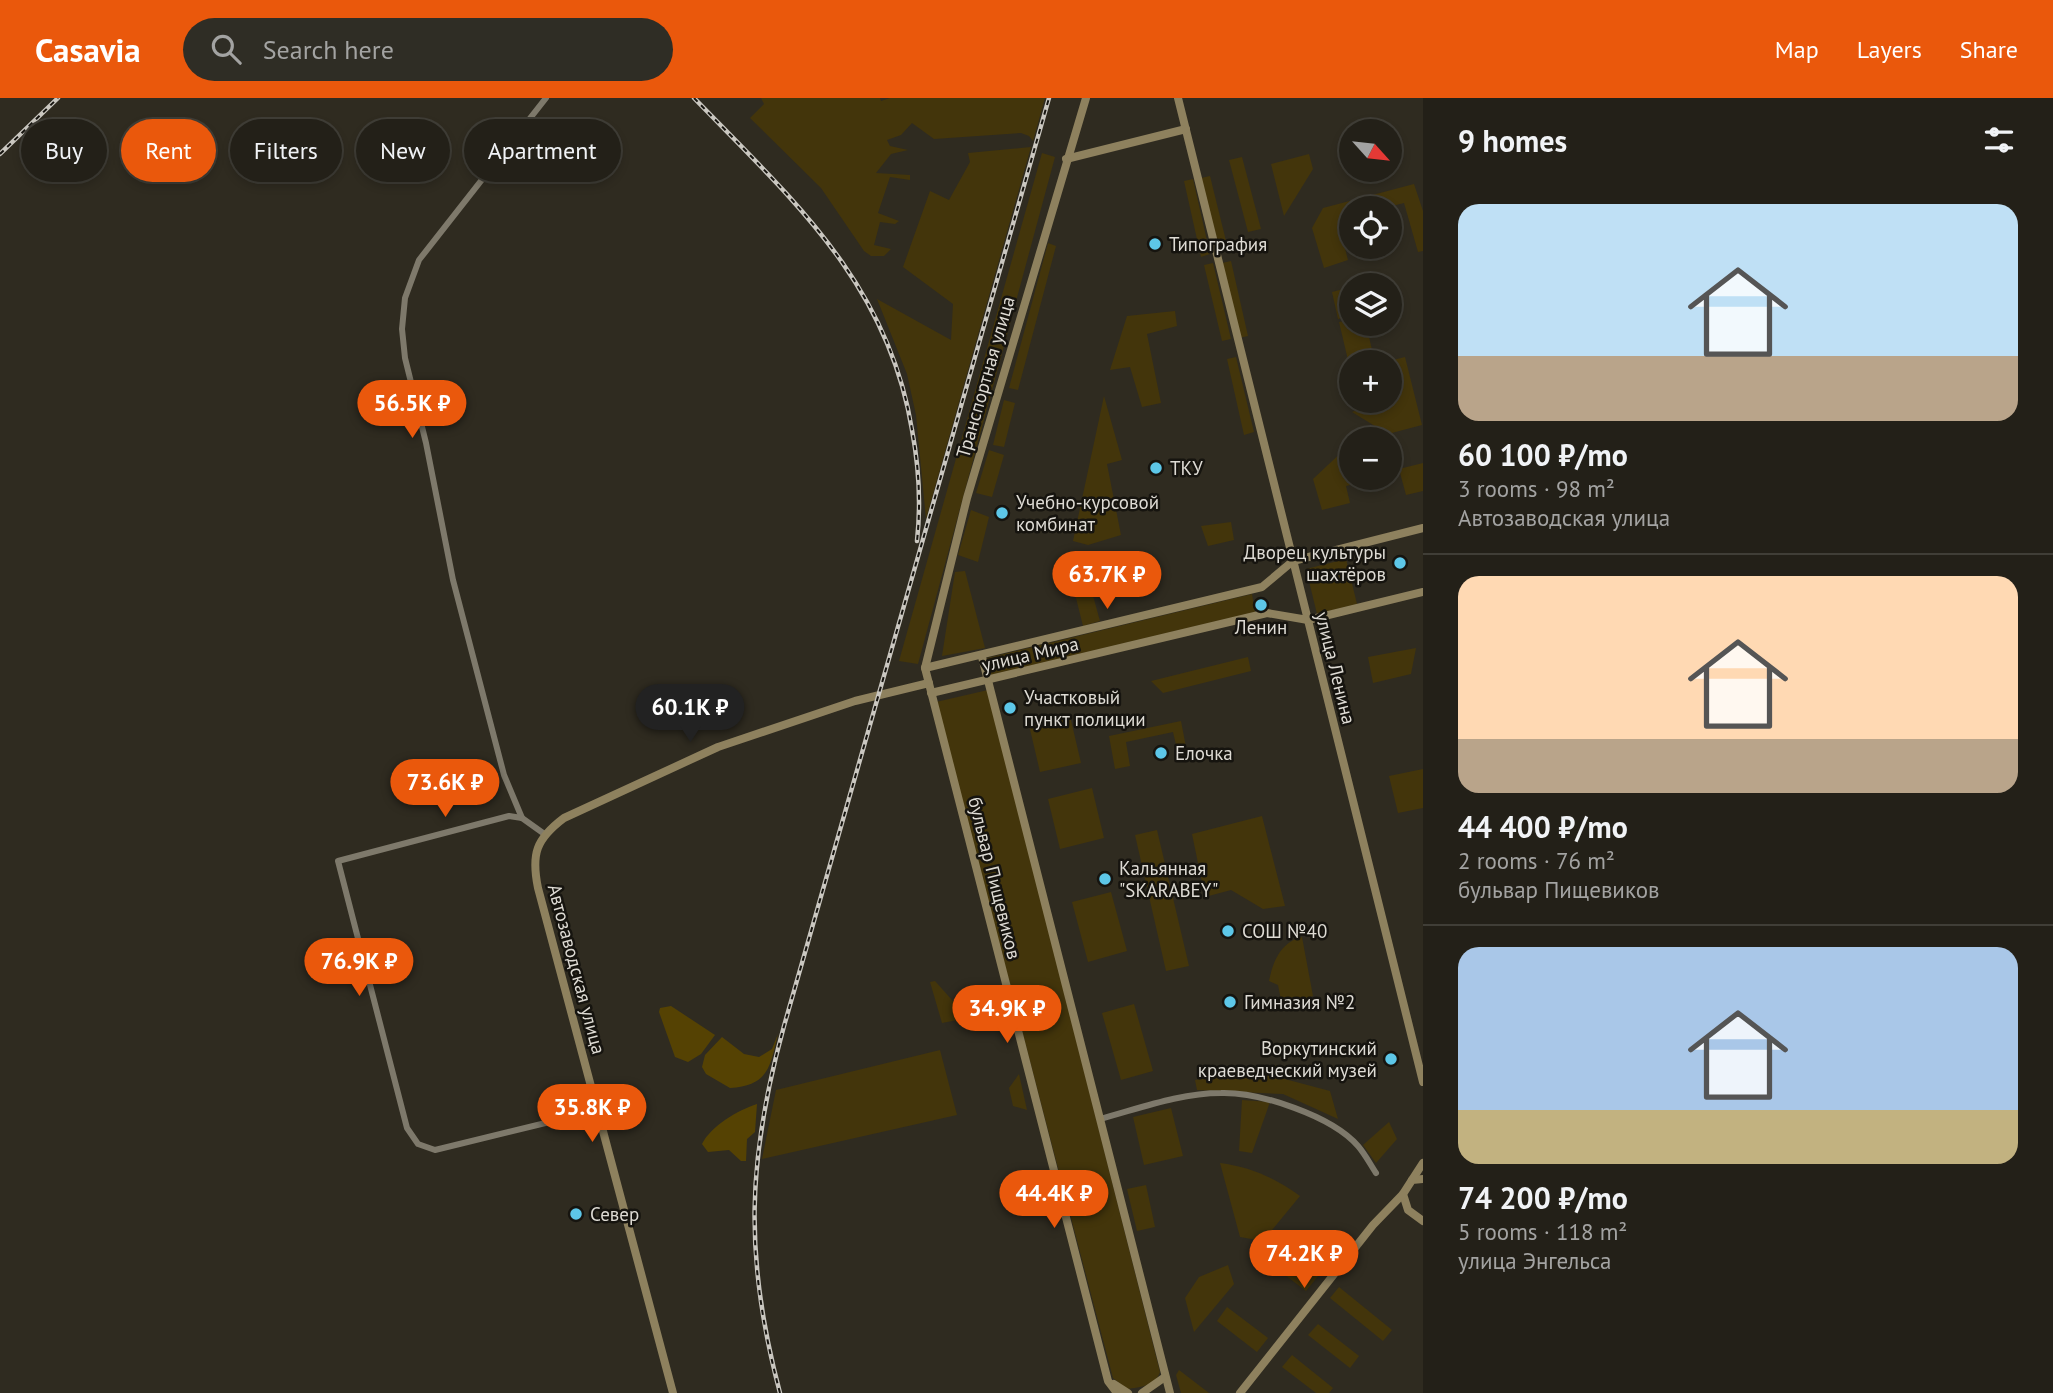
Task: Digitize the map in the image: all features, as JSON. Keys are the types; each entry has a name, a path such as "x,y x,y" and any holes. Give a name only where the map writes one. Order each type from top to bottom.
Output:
{"main road":[{"name":"Транспортная улица","path":"925,668 967,498 1086,98"},
{"name":"улица Ленина","path":"1178,98 1423,1082"},
{"path":"1066,159 1186,129"},
{"name":"улица Мира","path":"925,668 982,657 1262,587 1293,561 1423,528"},
{"name":"улица Мира","path":"931,693 1267,612 1308,620 1423,592"},
{"path":"982,657 1170,1393"},
{"name":"бульвар Пищевиков","path":"925,668 1108,1381 1117,1393"},
{"path":"543,833 564,818 718,747 855,701 929,683"},
{"name":"Автозаводская улица","path":"543,833 533,868 673,1393"},
{"path":"1240,1393 1389,1207 1404,1194 1423,1163"},
{"path":"1412,1180 1423,1179"},
{"path":"1404,1194 1408,1210"},
{"path":"1389,1207 1408,1210 1423,1221"},
{"path":"1142,1393 1165,1377"},
{"path":"1108,1381 1128,1393"}],"street":[{"path":"543,833 522,818 504,775 453,580 426,443 405,358 402,328 408,286 419,260 546,98"},
{"path":"522,818 492,819 412,844 338,861 407,1128 418,1143 435,1150 599,1110"},
{"path":"1100,1119 1194,1095 1221,1093 1273,1099 1317,1118 1357,1144 1376,1173"}],"shaded area":[{"path":"761,98 880,98 881,101 890,98 1045,98 1033,141 1021,133 934,139 912,123 901,135 887,140 890,146 908,150 891,154 876,173 910,175 910,180 890,177 878,213 899,221 895,224 880,222 874,245 891,249 884,256 871,256 864,251 821,188 750,118 764,104"},
{"path":"1031,147 926,519 916,415 907,374 877,299 951,340 953,304 903,267 930,191 949,200 970,162 968,153"},
{"path":"1042,153 1055,157 918,664 899,661"},
{"path":"1309,154 1313,169 1284,216 1271,164"},
{"path":"1242,157 1261,229 1248,232 1229,160"},
{"path":"1210,176 1227,245 1219,247 1201,178"},
{"path":"1193,179 1210,254 1201,257 1184,181"},
{"path":"1414,184 1423,211 1423,251 1418,252 1402,196 1368,196"},
{"path":"1339,204 1339,259 1348,260 1324,268 1312,228 1323,208"},
{"path":"1048,243 1056,246 1018,390 1009,388"},
{"path":"1231,261 1248,336 1239,338 1222,263"},
{"path":"1213,263 1231,339 1222,341 1204,265"},
{"path":"1339,290 1339,319 1338,319 1332,292"},
{"path":"1175,311 1177,326 1147,334 1161,403 1142,407 1130,367 1110,370 1127,316"},
{"path":"1342,336 1369,336 1372,350 1346,350"},
{"path":"1236,357 1254,432 1244,435 1227,359"},
{"path":"1405,357 1422,425 1402,430 1402,427 1377,427 1354,413 1402,413 1402,358"},
{"path":"1104,396 1122,460 1107,464 1121,535 1088,545 1073,541"},
{"path":"1004,400 1015,403 1004,447 993,445"},
{"path":"989,450 1004,455 992,497 976,493"},
{"path":"1339,455 1339,490 1347,490 1350,503 1322,510 1313,479"},
{"path":"1423,463 1423,491 1406,495 1402,468"},
{"path":"971,510 989,517 978,562 958,555"},
{"path":"1231,522 1234,540 1208,546 1201,526"},
{"path":"1346,559 1357,604 1317,614 1306,569"},
{"path":"965,571 985,648 942,656 955,572"},
{"path":"1084,585 1092,592 1100,621 1083,626 1073,586"},
{"path":"1252,594 1255,612 991,675 987,658"},
{"path":"1416,648 1411,674 1373,683 1368,657"},
{"path":"1248,657 1251,671 1163,693 1151,681"},
{"path":"988,690 1160,1372 1155,1380 1142,1386 1127,1389 1113,1378 936,702"},
{"path":"1070,716 1081,763 1040,772 1029,725"},
{"path":"1181,721 1186,747 1177,749 1173,732 1126,742 1130,766 1115,769 1109,736"},
{"path":"1423,769 1423,808 1398,813 1389,776"},
{"path":"1092,788 1104,838 1060,849 1048,799"},
{"path":"1262,816 1285,906 1263,909 1231,890 1205,897 1192,834"},
{"path":"1157,830 1189,966 1166,971 1135,835"},
{"path":"1111,892 1127,951 1088,962 1072,902"},
{"path":"1302,937 1313,996 1282,1005 1278,985 1269,981 1271,974 1283,948"},
{"path":"935,981 968,1018 942,1023 930,982"},
{"path":"1134,1004 1153,1071 1121,1080 1102,1013"},
{"path":"671,1006 715,1035 701,1054 688,1062 675,1057 659,1012 660,1008"},
{"path":"778,1034 770,1065 753,1083 730,1088 706,1074 702,1067 705,1055 722,1037 744,1054 759,1057 772,1049"},
{"path":"940,1050 957,1115 762,1159 776,1090"},
{"path":"1278,1065 1281,1078 1330,1091 1338,1119 1283,1094 1197,1090 1195,1080"},
{"path":"1019,1074 1027,1110 1013,1106 1009,1088"},
{"path":"1242,1100 1270,1102 1252,1153 1239,1151"},
{"path":"757,1104 755,1132 747,1139 746,1161 741,1161 729,1150 708,1152 702,1144 718,1125"},
{"path":"1171,1108 1183,1156 1144,1165 1133,1117"},
{"path":"1389,1122 1397,1139 1376,1163 1363,1145"},
{"path":"1220,1163 1262,1174 1300,1196 1263,1241 1240,1237"},
{"path":"1146,1185 1155,1227 1137,1231 1127,1189"},
{"path":"1280,1237 1323,1270 1306,1291 1264,1259"},
{"path":"1228,1265 1234,1284 1194,1332 1185,1298 1199,1277"},
{"path":"1339,1287 1392,1330 1383,1341 1330,1298"},
{"path":"1227,1307 1268,1338 1257,1352 1217,1321"},
{"path":"1318,1324 1359,1356 1350,1368 1308,1335"},
{"path":"1292,1355 1333,1388 1329,1393 1316,1393 1282,1367"},
{"path":"1179,1370 1209,1393 1181,1393 1176,1375"}],"railway":[{"path":"0,154 58,98"},
{"path":"694,98 766,172 831,247 882,330 900,378 912,430 918,472 917,541"},
{"path":"780,1393 760,1298 756,1253 757,1165 772,1075 1049,98"}],"place":[{"name":"Типография","path":"1155,244"},
{"name":"ТКУ","path":"1156,468"},
{"name":"Учебно-курсовой комбинат","path":"1002,513"},
{"name":"Дворец культуры шахтёров","path":"1400,563"},
{"name":"Ленин","path":"1261,605"},
{"name":"Участковый пункт полиции","path":"1010,708"},
{"name":"Елочка","path":"1161,753"},
{"name":"Кальянная \"SKARABEY\"","path":"1105,879"},
{"name":"СОШ №40","path":"1228,931"},
{"name":"Гимназия №2","path":"1230,1002"},
{"name":"Воркутинский краеведческий музей","path":"1391,1059"},
{"name":"Север","path":"576,1214"}]}
